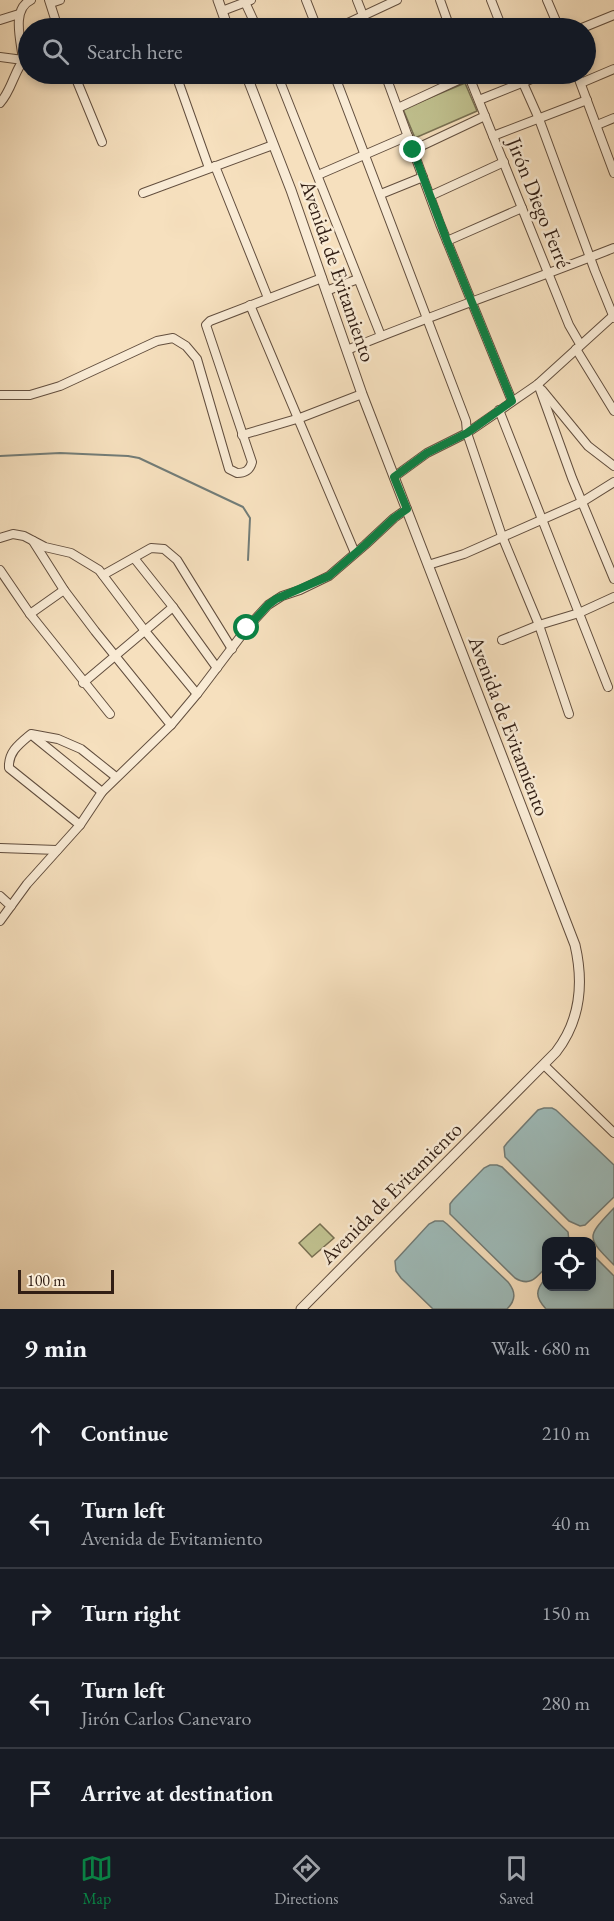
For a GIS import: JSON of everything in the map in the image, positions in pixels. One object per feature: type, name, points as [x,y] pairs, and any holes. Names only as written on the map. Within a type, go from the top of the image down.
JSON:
[{"type":"street","points":[[20,18],[25,3],[31,0]]},
{"type":"street","points":[[55,18],[50,2],[60,0]]},
{"type":"street","points":[[218,0],[224,18]]},
{"type":"street","points":[[306,0],[312,18]]},
{"type":"street","points":[[357,0],[363,16]]},
{"type":"street","points":[[359,18],[397,0]]},
{"type":"street","points":[[440,0],[446,18]]},
{"type":"street","points":[[492,0],[498,18]]},
{"type":"street","points":[[547,0],[555,18]]},
{"type":"street","points":[[222,11],[247,1],[253,18]]},
{"type":"street","points":[[0,20],[19,15]]},
{"type":"street","points":[[596,22],[614,15]]},
{"type":"street","points":[[0,57],[18,57]]},
{"type":"street","points":[[596,76],[614,69]]},
{"type":"street","points":[[0,103],[18,74]]},
{"type":"street","points":[[78,84],[102,142]]},
{"type":"street","points":[[180,84],[212,167],[268,297]]},
{"type":"street","name":"Avenida de Evitamiento","points":[[250,84],[291,190],[362,394],[575,945],[580,965],[579,999],[574,1019],[563,1043],[544,1065],[301,1309]]},
{"type":"street","points":[[281,84],[381,336]]},
{"type":"street","points":[[338,84],[466,421],[467,433],[502,536],[539,625],[569,714]]},
{"type":"street","points":[[389,84],[447,241],[512,401]]},
{"type":"street","points":[[398,108],[448,84]]},
{"type":"street","name":"Jirón Diego Ferré","points":[[473,84],[578,346],[614,411]]},
{"type":"street","points":[[479,100],[510,84]]},
{"type":"street","points":[[394,477],[427,453],[467,433],[537,384],[614,316],[524,84]]},
{"type":"street","points":[[580,84],[614,173]]},
{"type":"street","points":[[493,136],[587,100]]},
{"type":"street","points":[[413,150],[485,116]]},
{"type":"street","points":[[597,125],[614,118]]},
{"type":"street","points":[[318,175],[408,136]]},
{"type":"street","points":[[143,193],[273,145]]},
{"type":"street","points":[[430,196],[504,162]]},
{"type":"street","points":[[381,194],[423,177]]},
{"type":"street","points":[[447,241],[522,208]]},
{"type":"street","points":[[346,350],[427,317],[614,248]]},
{"type":"street","points":[[0,395],[30,396],[60,387],[157,341],[173,338],[186,346],[197,359],[229,469],[237,473],[247,471],[252,462],[206,325],[210,321],[268,297],[321,278]]},
{"type":"street","points":[[326,291],[358,279]]},
{"type":"street","points":[[250,305],[300,418],[355,553]]},
{"type":"street","points":[[537,384],[588,446],[614,466]]},
{"type":"street","points":[[537,384],[614,579]]},
{"type":"street","points":[[242,435],[300,418],[362,394]]},
{"type":"street","points":[[499,411],[608,687]]},
{"type":"street","points":[[428,565],[464,554],[582,502],[614,482]]},
{"type":"street","points":[[0,921],[27,884],[80,825],[102,792],[171,724],[247,628],[273,601],[324,579],[407,509]]},
{"type":"street","points":[[0,538],[13,534],[24,536],[45,547],[71,553],[86,560],[103,575],[197,694]]},
{"type":"street","points":[[33,540],[64,590],[114,656],[171,724]]},
{"type":"street","points":[[103,575],[151,548],[164,549],[177,560],[232,649]]},
{"type":"street","points":[[134,558],[217,668]]},
{"type":"street","points":[[0,570],[30,614],[110,714]]},
{"type":"street","points":[[30,614],[64,590]]},
{"type":"street","points":[[502,640],[539,625],[579,613],[614,597]]},
{"type":"street","points":[[83,682],[173,607]]},
{"type":"street","points":[[31,734],[58,739],[81,748],[117,777]]},
{"type":"street","points":[[31,734],[102,792]]},
{"type":"street","points":[[31,734],[15,748],[9,760],[9,768],[80,825]]},
{"type":"street","points":[[0,848],[57,850]]},
{"type":"street","points":[[0,896],[11,906]]},
{"type":"street","points":[[544,1065],[614,1133]]},
{"type":"green space","points":[[465,84],[477,111],[415,138],[403,109]]},
{"type":"green space","points":[[320,1224],[334,1238],[312,1257],[299,1243]]},
{"type":"water","points":[[544,1108],[556,1110],[614,1165],[614,1197],[585,1225],[580,1226],[569,1221],[505,1157],[504,1147],[507,1143],[538,1110]]},
{"type":"water","points":[[490,1165],[502,1167],[568,1232],[569,1237],[542,1237],[542,1271],[532,1280],[525,1282],[515,1278],[450,1214],[450,1204],[484,1168]]},
{"type":"water","points":[[614,1208],[614,1265],[596,1245],[596,1237],[593,1236],[599,1225]]},
{"type":"water","points":[[443,1221],[447,1224],[508,1282],[514,1296],[507,1309],[433,1309],[401,1278],[396,1271],[395,1261],[429,1224]]},
{"type":"water","points":[[596,1258],[614,1276],[614,1309],[546,1309],[538,1297],[542,1283],[542,1291],[596,1291]]},
{"type":"waterway","points":[[0,456],[60,453],[139,458],[243,507],[250,518],[248,560]]},
{"type":"route","points":[[247,628],[276,599],[329,576],[382,528],[407,509],[394,477],[427,453],[467,433],[512,401],[413,150]]}]
